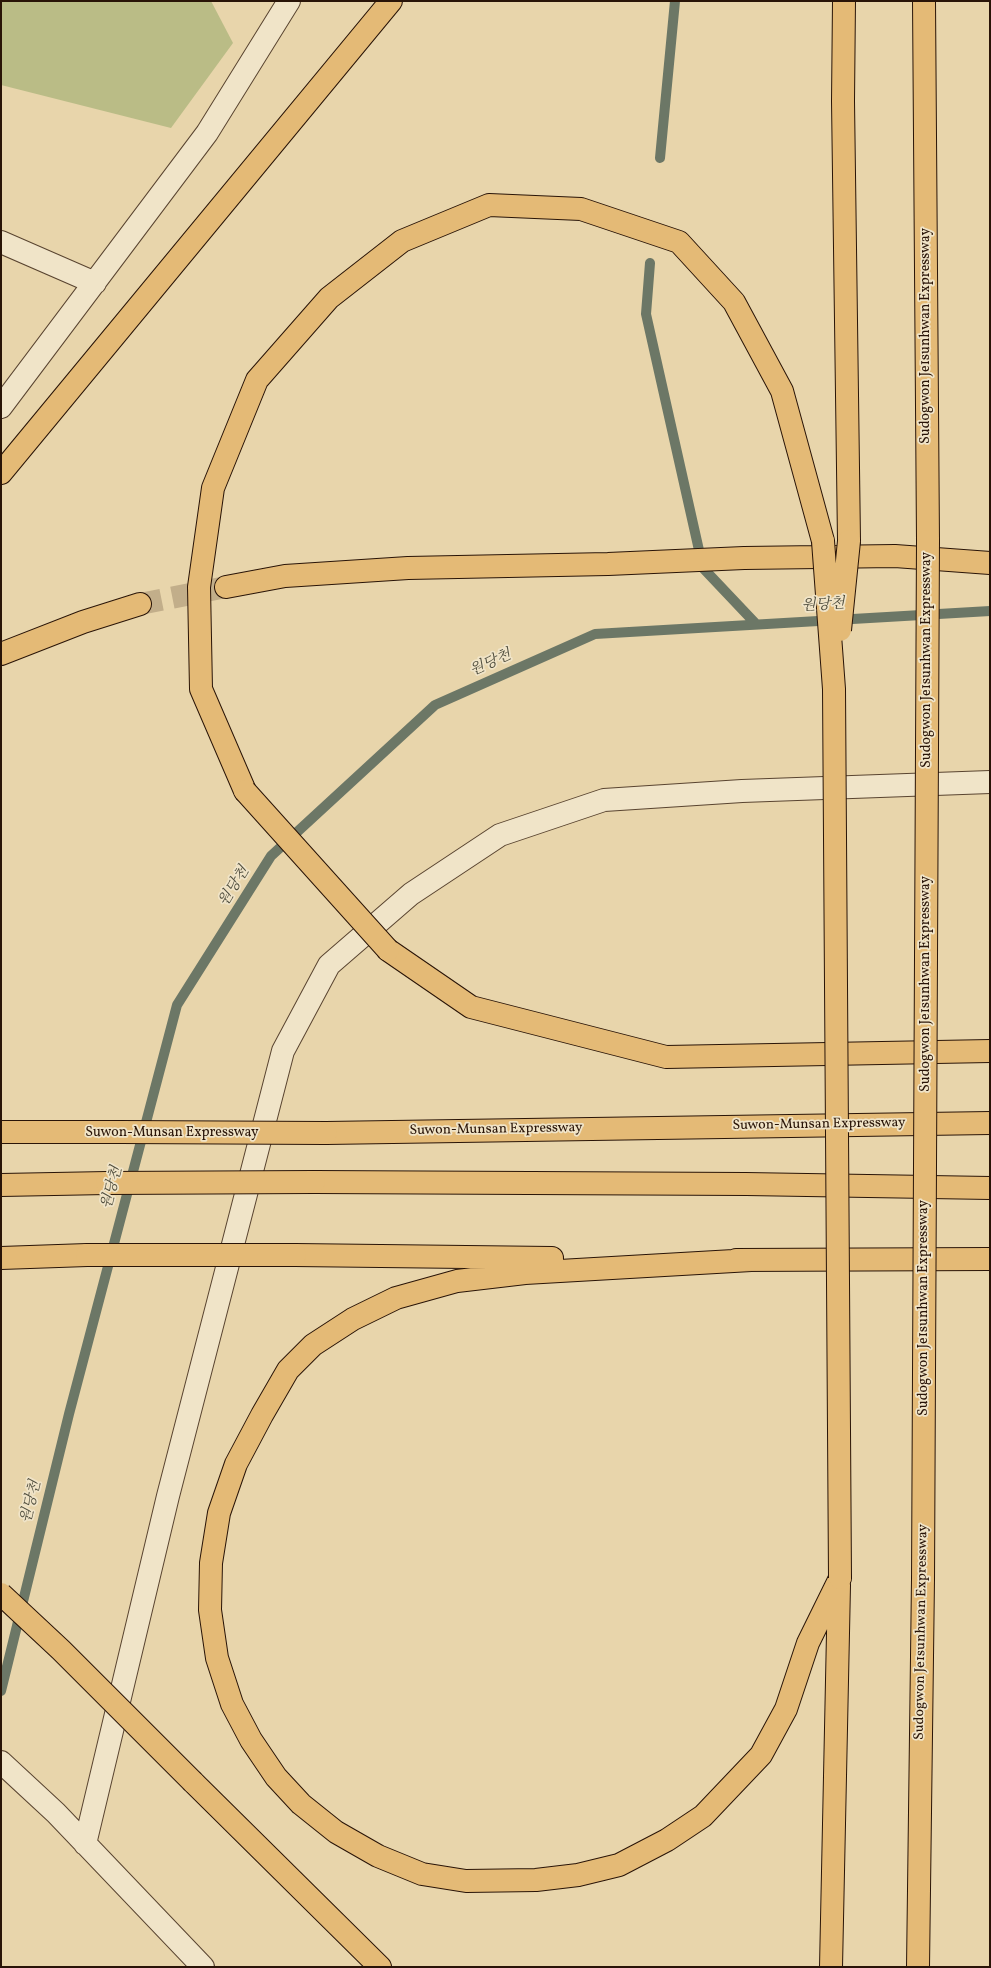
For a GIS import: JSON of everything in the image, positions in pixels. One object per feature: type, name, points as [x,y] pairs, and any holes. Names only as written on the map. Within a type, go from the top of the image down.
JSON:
[{"type":"highway","points":[[1,473],[391,1]]},
{"type":"highway","points":[[834,689],[849,541],[843,102],[844,1]]},
{"type":"highway","name":"Sudogwon Je1sunhwan Expressway","points":[[918,1967],[923,1579],[928,541],[924,1]]},
{"type":"highway","points":[[831,1967],[840,1578],[834,689],[823,541],[782,391],[734,302],[679,242],[581,209],[489,206],[402,241],[329,298],[257,380],[212,488],[199,587],[201,689],[246,791],[388,950],[471,1007],[666,1057],[990,1051]]},
{"type":"highway","points":[[226,587],[285,576],[354,570],[608,564],[744,558],[895,556],[990,563]]},
{"type":"highway","points":[[1,654],[83,622],[140,604]]},
{"type":"highway","name":"Suwon-Munsan Expressway","points":[[1,1132],[326,1133],[990,1123]]},
{"type":"highway","points":[[1,1185],[314,1182],[746,1184],[990,1188]]},
{"type":"highway","points":[[1,1258],[87,1255],[295,1255],[752,1260],[990,1259]]},
{"type":"highway","points":[[752,1260],[525,1273],[457,1281],[396,1298],[353,1318],[313,1345],[288,1370],[262,1415],[236,1464],[219,1513],[211,1563],[210,1610],[217,1658],[232,1704],[251,1740],[276,1777],[301,1804],[336,1832],[378,1856],[422,1874],[466,1881],[536,1880],[578,1875],[619,1864],[668,1840],[702,1816],[761,1755],[786,1709],[808,1643],[840,1578]]},
{"type":"highway","points":[[1,1594],[61,1650],[380,1967]]},
{"type":"street","points":[[1,407],[207,133],[289,1]]},
{"type":"street","points":[[1,242],[95,283]]},
{"type":"street","points":[[86,1844],[168,1496],[283,1051],[329,965],[411,894],[500,835],[604,800],[742,791],[990,782]]},
{"type":"street","points":[[1,1762],[56,1813],[203,1967]]},
{"type":"green space","points":[[1,1],[211,1],[233,43],[171,128],[1,85]]},
{"type":"waterway","points":[[660,158],[675,1]]},
{"type":"waterway","points":[[650,263],[646,314],[703,568],[756,624]]},
{"type":"waterway","name":"원당천","points":[[1,1691],[69,1414],[177,1005],[271,856],[435,705],[595,634],[990,611]]},
{"type":"tunnel","points":[[140,604],[226,587]]}]
